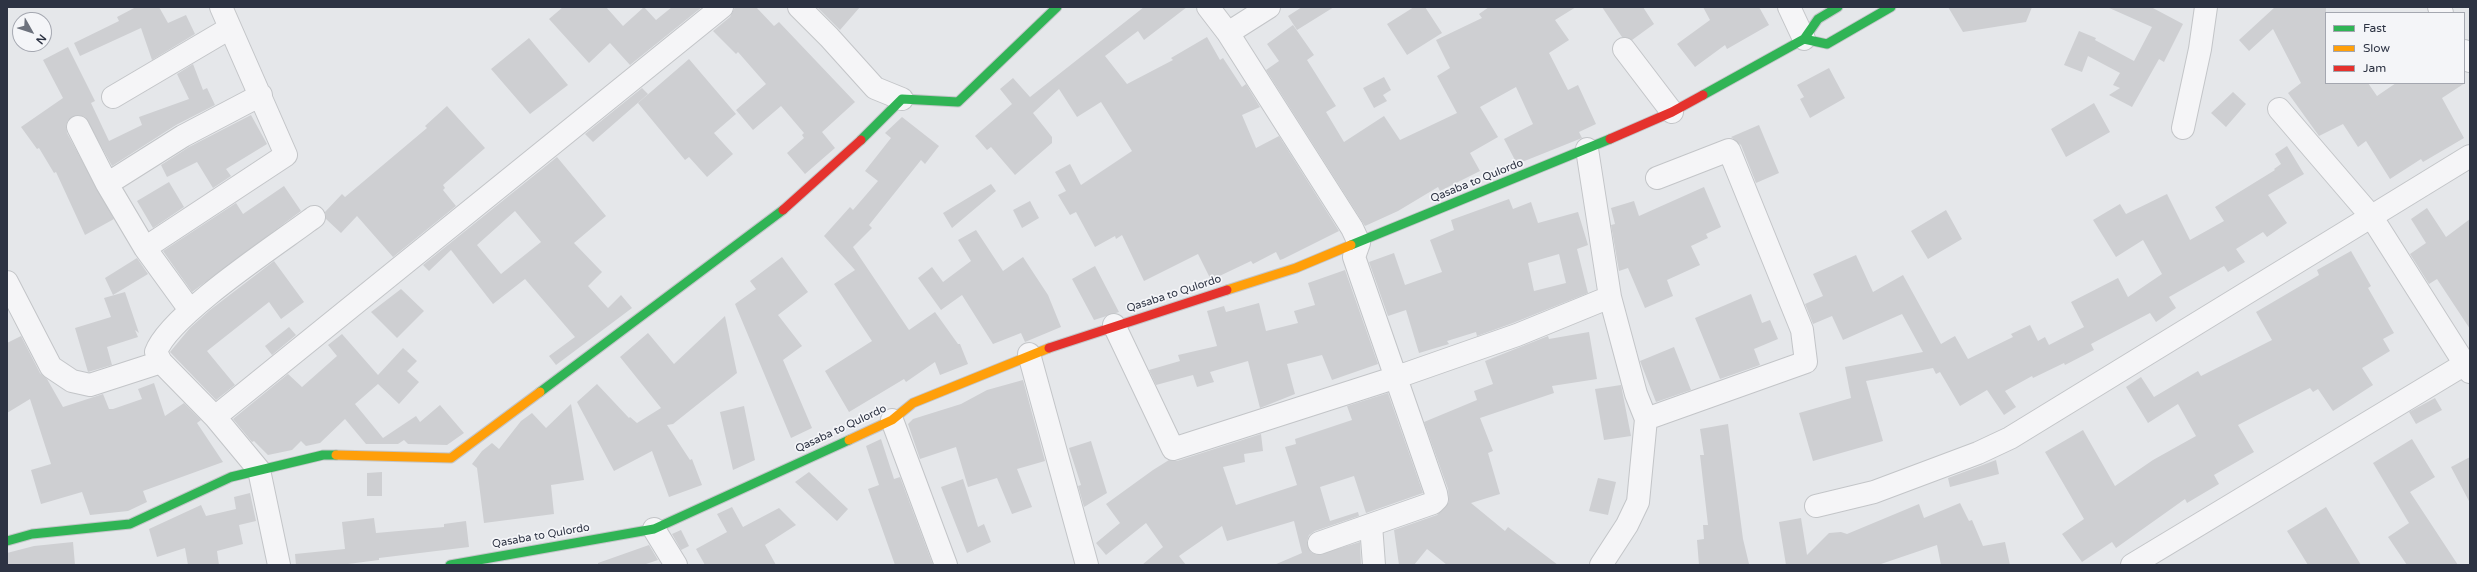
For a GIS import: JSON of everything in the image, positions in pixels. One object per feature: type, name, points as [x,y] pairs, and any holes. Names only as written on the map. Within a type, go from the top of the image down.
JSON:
[{"type":"street","points":[[145,248],[286,156],[261,95],[221,7]]},
{"type":"street","points":[[216,417],[722,7]]},
{"type":"street","points":[[798,7],[829,36],[874,88],[902,99],[958,102],[1057,7]]},
{"type":"street","points":[[1208,7],[1228,33],[1352,228],[1359,243],[1354,257],[1397,377],[1436,499],[1433,503],[1319,543]]},
{"type":"street","points":[[1228,33],[1269,7]]},
{"type":"street","points":[[1789,7],[1804,39]]},
{"type":"street","points":[[1804,39],[1818,19],[1838,7]]},
{"type":"street","points":[[1804,39],[1827,44],[1891,7]]},
{"type":"street","points":[[2183,128],[2200,49],[2206,7]]},
{"type":"street","points":[[113,97],[230,28]]},
{"type":"street","name":"Qasaba to Qulordo","points":[[450,565],[654,529],[892,420],[913,402],[1029,354],[1296,268],[1587,149],[1672,112],[1804,39]]},
{"type":"street","points":[[1624,48],[1672,112]]},
{"type":"street","points":[[107,184],[183,136],[261,95]]},
{"type":"street","points":[[7,541],[32,534],[130,524],[231,477],[323,455],[451,458],[769,222],[848,153],[902,99]]},
{"type":"street","points":[[2132,565],[2468,366],[2371,216],[2279,109]]},
{"type":"street","points":[[78,127],[107,184],[145,248],[190,310]]},
{"type":"street","points":[[1587,149],[1610,296],[1636,394],[1646,419],[1638,502],[1627,525],[1601,565]]},
{"type":"street","points":[[1646,419],[1806,362],[1802,330],[1729,150],[1657,178]]},
{"type":"street","points":[[1816,506],[1874,492],[1978,453],[2010,438],[2470,156]]},
{"type":"street","points":[[278,565],[259,470],[216,417],[161,362],[156,352],[159,342],[190,310],[314,217]]},
{"type":"street","points":[[7,282],[51,367],[72,381],[90,385],[161,362]]},
{"type":"street","points":[[1114,326],[1173,449],[1397,377],[1517,335],[1610,296]]},
{"type":"street","points":[[1029,354],[1087,565]]},
{"type":"street","points":[[892,420],[946,565]]},
{"type":"street","points":[[1371,525],[1374,565]]},
{"type":"street","points":[[654,529],[676,565]]},
{"type":"building","points":[[136,7],[159,7],[168,23],[186,15],[195,34],[152,60],[141,28],[80,56],[74,43],[119,21],[117,17]]},
{"type":"building","points":[[563,7],[606,7],[623,26],[644,7],[656,20],[672,7],[702,7],[630,65],[610,43],[589,63],[549,19]]},
{"type":"building","points":[[735,7],[756,7],[774,26],[779,22],[855,102],[822,132],[835,148],[805,174],[787,153],[804,138],[802,135],[804,133],[781,106],[753,130],[736,110],[766,84],[738,52],[736,54],[713,31],[730,17]]},
{"type":"building","points":[[817,7],[860,7],[840,30]]},
{"type":"building","points":[[1144,7],[1187,7],[1144,40],[1138,31],[1105,56],[1127,84],[1173,60],[1171,58],[1207,37],[1220,60],[1223,58],[1242,87],[1246,84],[1260,107],[1242,115],[1256,148],[1279,136],[1339,231],[1283,259],[1280,260],[1276,252],[1253,264],[1251,261],[1211,280],[1198,254],[1144,281],[1122,235],[1116,239],[1115,236],[1095,247],[1076,212],[1070,215],[1058,195],[1066,191],[1055,172],[1070,164],[1081,185],[1132,151],[1101,102],[1077,117],[1059,89],[1033,113],[1052,137],[1052,143],[1015,175],[991,147],[987,150],[975,136],[1012,104],[1000,89],[1013,78],[1030,97]]},
{"type":"building","points":[[1302,7],[1334,7],[1297,30],[1288,16]]},
{"type":"building","points":[[1414,7],[1425,7],[1442,33],[1407,55],[1387,24]]},
{"type":"building","points":[[1489,7],[1576,7],[1555,20],[1569,40],[1549,53],[1568,90],[1578,85],[1596,124],[1579,132],[1582,138],[1517,164],[1504,139],[1533,124],[1516,87],[1480,107],[1498,137],[1470,153],[1480,171],[1440,191],[1438,187],[1398,211],[1365,226],[1266,70],[1279,61],[1267,44],[1293,25],[1314,55],[1307,60],[1336,106],[1326,112],[1344,142],[1384,116],[1400,140],[1457,113],[1437,76],[1450,68],[1436,40],[1482,18],[1479,14]]},
{"type":"building","points":[[1602,7],[1643,7],[1654,24],[1632,40],[1622,37]]},
{"type":"building","points":[[1703,7],[1759,7],[1769,25],[1727,49],[1725,45],[1695,67],[1677,44],[1710,20]]},
{"type":"building","points":[[1948,7],[2032,7],[2026,22],[1963,32]]},
{"type":"building","points":[[2107,7],[2151,7],[2183,24],[2164,62],[2159,59],[2132,107],[2109,95],[2120,88],[2113,85],[2120,73],[2088,56],[2082,72],[2064,65],[2079,31],[2096,38],[2095,40],[2134,61],[2152,27]]},
{"type":"building","points":[[2275,7],[2326,7],[2325,84],[2369,84],[2377,96],[2395,84],[2463,84],[2442,98],[2464,138],[2423,162],[2421,159],[2390,179],[2366,141],[2358,147],[2343,124],[2319,136],[2288,93],[2301,83],[2273,29],[2249,51],[2239,40]]},
{"type":"building","points":[[529,38],[568,85],[530,114],[491,69]]},
{"type":"building","points":[[68,47],[95,101],[91,103],[109,141],[142,125],[139,117],[189,99],[177,74],[193,64],[203,90],[207,88],[215,105],[176,125],[112,166],[85,117],[78,115],[68,120],[66,126],[67,133],[114,219],[85,235],[56,172],[54,173],[39,148],[37,149],[21,127],[63,98],[43,60]]},
{"type":"building","points":[[689,59],[736,114],[714,133],[733,154],[707,177],[689,157],[685,160],[638,103]]},
{"type":"building","points":[[1829,68],[1845,98],[1810,118],[1800,99],[1804,97],[1797,85]]},
{"type":"building","points":[[1384,77],[1391,90],[1383,95],[1387,101],[1374,108],[1363,88]]},
{"type":"building","points":[[642,88],[648,94],[593,142],[585,134]]},
{"type":"building","points":[[2233,92],[2246,104],[2226,127],[2211,113]]},
{"type":"building","points":[[2094,103],[2110,132],[2066,157],[2051,129]]},
{"type":"building","points":[[447,106],[485,148],[443,185],[445,188],[443,190],[456,206],[393,257],[357,216],[341,233],[326,219],[325,212],[342,194],[345,197],[427,128],[425,126]]},
{"type":"building","points":[[251,115],[267,144],[226,169],[231,176],[213,188],[197,162],[167,177],[161,165],[189,147]]},
{"type":"building","points":[[902,117],[939,146],[925,164],[921,160],[869,225],[872,228],[853,247],[909,330],[935,312],[958,344],[960,344],[968,364],[940,375],[935,362],[906,382],[904,379],[849,412],[825,371],[872,341],[834,284],[855,270],[824,236],[850,207],[853,210],[878,181],[865,171],[891,138],[885,133]]},
{"type":"building","points":[[1759,125],[1779,173],[1756,183],[1741,145],[1731,137]]},
{"type":"building","points":[[2287,146],[2304,174],[2268,195],[2287,223],[2267,237],[2263,232],[2236,249],[2245,262],[2228,272],[2224,266],[2169,297],[2176,308],[2156,322],[2150,313],[2091,344],[2094,350],[2065,365],[2064,363],[2033,378],[2032,376],[2005,391],[2016,407],[2004,415],[1987,390],[1960,406],[1940,372],[1936,374],[1933,368],[1866,381],[1883,441],[1813,461],[1799,413],[1851,398],[1845,367],[1923,352],[1902,314],[1843,340],[1832,316],[1813,324],[1805,304],[1823,296],[1813,274],[1856,255],[1873,292],[1903,275],[1941,344],[1955,336],[1968,359],[2013,337],[2011,334],[2030,325],[2038,341],[2045,337],[2049,345],[2084,327],[2071,302],[2118,278],[2128,297],[2162,274],[2143,240],[2116,257],[2093,220],[2120,204],[2126,214],[2167,194],[2190,240],[2224,221],[2215,207],[2275,170],[2274,169],[2281,164],[2275,154]]},
{"type":"building","points":[[557,157],[606,216],[574,243],[602,272],[588,286],[608,308],[621,295],[632,308],[556,365],[549,356],[575,337],[525,279],[493,304],[451,250],[429,271],[423,265]],"holes":[[[515,211],[541,242],[501,274],[477,245]]]},
{"type":"building","points":[[169,182],[184,207],[153,228],[137,201]]},
{"type":"building","points":[[991,184],[996,191],[952,228],[943,213]]},
{"type":"building","points":[[284,186],[301,211],[192,292],[163,251],[236,203],[243,214]]},
{"type":"building","points":[[1704,187],[1721,227],[1706,234],[1708,238],[1691,246],[1700,265],[1667,280],[1673,296],[1645,308],[1628,268],[1619,271],[1611,225],[1615,224],[1611,208],[1634,201],[1639,216]]},
{"type":"building","points":[[1509,199],[1513,209],[1531,202],[1538,223],[1578,212],[1588,245],[1577,249],[1588,293],[1477,336],[1476,332],[1447,341],[1449,344],[1419,353],[1406,310],[1388,316],[1369,262],[1394,253],[1405,285],[1442,272],[1430,240],[1454,230],[1451,220]],"holes":[[[1559,254],[1566,283],[1534,291],[1528,263]]]},
{"type":"building","points":[[1030,201],[1039,218],[1022,228],[1013,210]]},
{"type":"building","points":[[2427,208],[2446,237],[2470,219],[2470,329],[2437,279],[2429,284],[2410,254],[2426,243],[2411,219]]},
{"type":"building","points":[[1946,210],[1962,239],[1928,259],[1911,231]]},
{"type":"building","points":[[976,230],[1003,271],[1023,257],[1048,295],[1061,327],[1025,342],[1021,333],[993,344],[962,295],[941,310],[918,278],[932,267],[943,282],[971,261],[958,240]]},
{"type":"building","points":[[2351,251],[2371,286],[2368,288],[2394,333],[2383,339],[2390,351],[2362,368],[2373,385],[2333,411],[2318,389],[2313,392],[2310,388],[2238,425],[2254,452],[2214,475],[2219,484],[2187,503],[2185,499],[2116,548],[2112,542],[2082,562],[2062,534],[2084,519],[2045,452],[2083,430],[2115,486],[2153,460],[2196,436],[2178,404],[2148,423],[2126,387],[2141,377],[2154,397],[2198,371],[2201,376],[2272,340],[2256,312],[2319,275],[2317,270]]},
{"type":"building","points":[[782,257],[808,292],[778,315],[802,346],[783,360],[812,428],[791,438],[735,304],[756,289],[750,281]]},
{"type":"building","points":[[137,258],[148,274],[113,295],[105,278]]},
{"type":"building","points":[[274,261],[304,302],[281,319],[269,302],[207,351],[235,385],[216,400],[170,352],[190,328],[210,310]]},
{"type":"building","points":[[1095,266],[1119,312],[1094,320],[1072,279]]},
{"type":"building","points":[[1345,270],[1378,364],[1332,380],[1322,355],[1287,364],[1295,394],[1260,408],[1248,361],[1210,372],[1214,382],[1197,387],[1193,375],[1156,385],[1149,370],[1180,361],[1178,355],[1217,346],[1207,311],[1224,306],[1226,312],[1259,303],[1266,331],[1298,323],[1294,311],[1315,305],[1308,283]]},
{"type":"building","points":[[401,289],[424,311],[397,338],[371,312]]},
{"type":"building","points":[[125,292],[139,333],[135,330],[138,337],[107,347],[112,365],[88,372],[75,328],[111,317],[104,298]]},
{"type":"building","points":[[1751,294],[1762,323],[1770,320],[1778,339],[1754,349],[1760,365],[1720,379],[1695,318]]},
{"type":"building","points":[[725,316],[737,373],[673,424],[667,425],[690,460],[692,459],[702,485],[669,497],[652,451],[614,471],[577,402],[597,384],[629,418],[630,417],[637,423],[661,408],[620,357],[648,333],[674,364]]},
{"type":"building","points":[[289,327],[296,335],[272,355],[265,346]]},
{"type":"building","points":[[1589,332],[1597,379],[1552,386],[1554,393],[1480,418],[1493,451],[1488,453],[1500,494],[1471,503],[1505,531],[1508,527],[1558,565],[1447,565],[1427,549],[1414,565],[1399,565],[1394,530],[1437,515],[1449,502],[1448,489],[1424,422],[1477,400],[1474,391],[1493,384],[1485,361],[1548,336],[1549,339]]},
{"type":"building","points":[[342,334],[378,375],[403,348],[417,361],[407,371],[419,382],[399,404],[378,384],[355,404],[383,438],[416,416],[420,422],[440,405],[464,433],[447,445],[408,444],[404,440],[398,444],[366,444],[345,419],[320,443],[306,446],[301,441],[292,450],[268,455],[254,441],[252,442],[233,419],[288,374],[302,387],[337,356],[328,345]]},
{"type":"building","points":[[21,336],[40,373],[47,379],[63,407],[103,394],[109,409],[113,409],[142,399],[138,389],[154,383],[165,416],[184,403],[201,420],[197,423],[223,462],[143,491],[147,502],[128,511],[90,515],[82,492],[41,504],[31,470],[51,464],[30,399],[7,413],[7,343]]},
{"type":"building","points":[[1674,347],[1691,390],[1656,402],[1640,361]]},
{"type":"building","points":[[1023,380],[1045,461],[1017,469],[1032,507],[1012,514],[997,478],[968,487],[956,447],[920,459],[908,424],[913,419],[961,404],[987,390]]},
{"type":"building","points":[[1621,385],[1631,436],[1604,440],[1595,389]]},
{"type":"building","points":[[1388,393],[1423,493],[1366,513],[1354,476],[1320,487],[1330,521],[1358,512],[1359,516],[1315,531],[1309,535],[1307,541],[1311,552],[1317,555],[1360,542],[1361,565],[1274,565],[1302,553],[1294,521],[1227,541],[1222,526],[1179,556],[1186,565],[1142,565],[1163,547],[1146,523],[1106,555],[1096,543],[1120,523],[1106,504],[1169,460],[1177,461],[1261,434],[1263,451],[1244,454],[1245,462],[1223,467],[1236,505],[1297,485],[1285,447],[1296,444],[1295,439],[1352,420],[1347,406]]},
{"type":"building","points":[[2435,398],[2442,410],[2416,424],[2409,412]]},
{"type":"building","points":[[571,404],[584,480],[551,485],[554,514],[484,523],[477,468],[472,464],[482,451],[492,443],[499,449],[521,421],[532,413],[546,428]]},
{"type":"building","points":[[744,406],[755,460],[733,470],[720,412]]},
{"type":"building","points":[[1728,424],[1743,539],[1749,564],[1699,565],[1697,540],[1704,539],[1703,525],[1708,525],[1700,455],[1704,455],[1700,429]]},
{"type":"building","points":[[881,439],[894,479],[900,477],[933,565],[895,565],[868,489],[879,485],[866,446]]},
{"type":"building","points":[[2412,439],[2435,477],[2410,492],[2458,565],[2407,565],[2388,537],[2409,523],[2373,463]]},
{"type":"building","points":[[1091,441],[1107,493],[1084,507],[1078,486],[1081,485],[1069,448]]},
{"type":"building","points":[[2470,457],[2470,503],[2451,467]]},
{"type":"building","points":[[1996,460],[1999,474],[1950,487],[1948,478]]},
{"type":"building","points":[[382,472],[382,496],[367,496],[367,473]]},
{"type":"building","points":[[809,472],[848,509],[837,521],[795,482]]},
{"type":"building","points":[[1598,478],[1616,482],[1608,515],[1589,511]]},
{"type":"building","points":[[963,479],[978,527],[984,524],[991,542],[967,553],[941,487]]},
{"type":"building","points":[[250,493],[256,521],[239,525],[243,544],[217,551],[219,565],[188,565],[185,548],[157,557],[149,529],[201,505],[206,516],[236,509],[234,497]]},
{"type":"building","points":[[1960,503],[1969,521],[1972,520],[1983,546],[2005,542],[2010,565],[1941,565],[1937,545],[1878,565],[1786,565],[1779,522],[1801,518],[1807,555],[1829,533],[1841,532],[1847,534],[1919,504],[1924,518]]},
{"type":"building","points":[[732,507],[743,527],[779,508],[796,525],[765,545],[776,565],[705,565],[696,549],[727,532],[717,514]]},
{"type":"building","points":[[2326,507],[2361,565],[2308,565],[2287,531]]},
{"type":"building","points":[[374,518],[376,533],[444,527],[444,524],[466,521],[469,547],[379,558],[379,560],[340,565],[296,565],[295,554],[345,549],[342,522]]},
{"type":"building","points":[[681,530],[689,546],[681,550],[672,534]]},
{"type":"building","points":[[73,542],[75,565],[7,565],[7,553],[34,546]]},
{"type":"building","points":[[649,545],[658,560],[643,565],[598,565],[598,563]]},
{"type":"traffic: fast","points":[[861,140],[902,99],[958,102],[1057,7]]},
{"type":"traffic: fast","points":[[1804,39],[1818,19],[1838,7]]},
{"type":"traffic: fast","points":[[1703,95],[1804,39],[1827,44],[1891,7]]},
{"type":"traffic: fast","points":[[1351,245],[1610,139]]},
{"type":"traffic: fast","points":[[540,392],[783,210]]},
{"type":"traffic: fast","points":[[450,565],[654,529],[849,440]]},
{"type":"traffic: fast","points":[[7,541],[32,534],[130,524],[231,477],[323,455],[336,455]]},
{"type":"traffic: slow","points":[[1227,290],[1296,268],[1351,245]]},
{"type":"traffic: slow","points":[[849,440],[892,420],[913,403],[1049,348]]},
{"type":"traffic: slow","points":[[336,455],[451,458],[540,392]]},
{"type":"traffic: jam","points":[[1610,139],[1672,112],[1703,95]]},
{"type":"traffic: jam","points":[[783,210],[861,140]]},
{"type":"traffic: jam","points":[[1049,348],[1227,290]]}]
